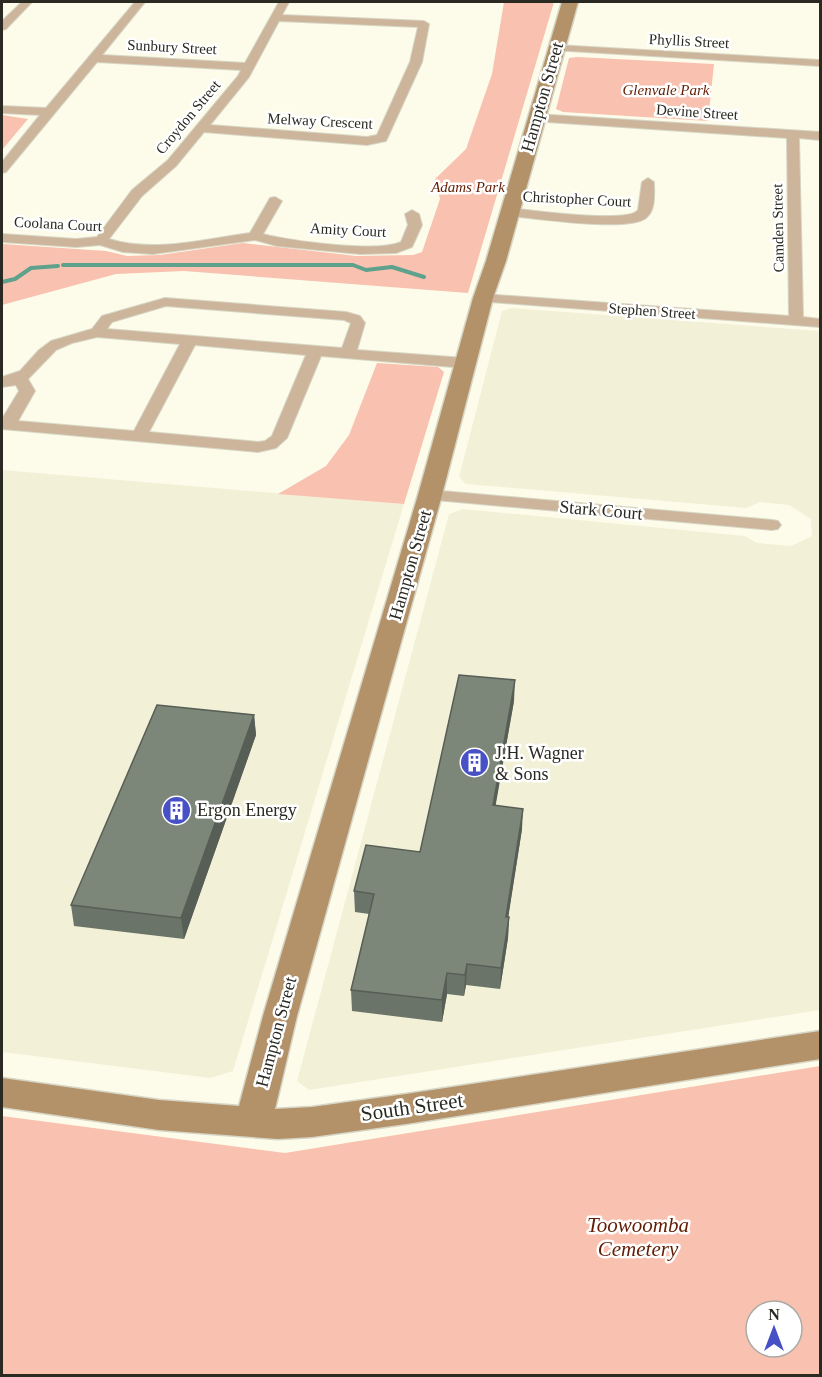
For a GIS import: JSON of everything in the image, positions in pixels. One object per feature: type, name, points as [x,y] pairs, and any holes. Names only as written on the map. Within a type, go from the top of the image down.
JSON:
[{"type":"street","points":[[2,27],[27,2]]},
{"type":"street","points":[[2,169],[46,112],[140,2]]},
{"type":"street","name":"Croydon Street","points":[[101,241],[137,193],[172,163],[249,67],[284,2]]},
{"type":"street","name":"Hampton Street","points":[[256,1124],[257,1102],[283,1005],[430,495],[483,298],[510,212],[568,3]]},
{"type":"street","name":"Melway Crescent","points":[[200,128],[368,141],[382,138],[416,62],[424,24],[274,18]]},
{"type":"street","name":"Phyllis Street","points":[[556,48],[820,63]]},
{"type":"street","name":"Sunbury Street","points":[[92,58],[249,67]]},
{"type":"street","points":[[2,109],[46,112]]},
{"type":"street","name":"Devine Street","points":[[536,118],[820,136]]},
{"type":"street","name":"Camden Street","points":[[793,135],[796,322]]},
{"type":"street","name":"Christopher Court","points":[[510,212],[618,220],[639,219],[645,212],[648,182]]},
{"type":"street","points":[[255,236],[275,201]]},
{"type":"street","name":"Amity Court","points":[[255,236],[277,242],[360,250],[396,249],[407,244],[415,225],[412,214]]},
{"type":"street","name":"Coolana Court","points":[[2,238],[76,243],[101,241],[123,248],[153,250],[255,236]]},
{"type":"street","name":"Stephen Street","points":[[483,298],[820,323]]},
{"type":"street","points":[[97,333],[107,319],[165,302],[312,313],[356,319],[358,323],[348,353]]},
{"type":"street","points":[[2,382],[20,378],[32,370],[52,346],[64,340],[97,333],[465,363]]},
{"type":"street","points":[[139,436],[190,340]]},
{"type":"street","points":[[20,378],[27,391],[4,424],[258,447],[270,445],[279,438],[315,351]]},
{"type":"street","name":"Stark Court","points":[[430,495],[772,525]]},
{"type":"street","name":"South Street","points":[[2,1094],[159,1115],[256,1124],[312,1122],[820,1045]]},
{"type":"shaded area","points":[[512,308],[820,331],[820,1010],[309,1090],[297,1081],[449,514],[463,509],[745,536],[757,543],[791,546],[812,536],[811,519],[789,505],[760,502],[746,508],[466,484],[459,477],[502,311]]},
{"type":"shaded area","points":[[2,470],[404,504],[233,1071],[210,1078],[2,1052]]},
{"type":"green space","name":"Adams Park","points":[[504,2],[554,2],[468,293],[184,271],[116,274],[2,305],[2,244],[106,251],[127,256],[160,255],[243,243],[356,256],[413,255],[422,252],[440,199],[435,179],[466,149],[492,74]]},
{"type":"green space","name":"Glenvale Park","points":[[569,58],[714,64],[708,121],[563,112],[556,109]]},
{"type":"green space","points":[[2,115],[28,119],[2,150]]},
{"type":"green space","points":[[377,363],[438,367],[444,372],[404,504],[278,494],[326,466],[349,435]]},
{"type":"green space","name":"Toowoomba Cemetery","points":[[820,1066],[820,1375],[2,1375],[2,1116],[285,1153]]},
{"type":"building","name":"J.H. Wagner & Sons","points":[[459,675],[515,680],[493,805],[523,809],[506,917],[509,917],[501,968],[467,964],[465,975],[447,973],[442,1000],[351,990],[374,894],[354,891],[366,845],[420,852]]},
{"type":"building","name":"Ergon Energy","points":[[157,705],[254,715],[181,918],[71,905]]},
{"type":"waterway","points":[[63,265],[353,265],[366,270],[392,267],[424,277]]},
{"type":"waterway","points":[[2,282],[15,279],[31,268],[58,266]]},
{"type":"place","name":"J.H. Wagner & Sons","points":[[474,763]]},
{"type":"place","name":"Ergon Energy","points":[[176,810]]}]
